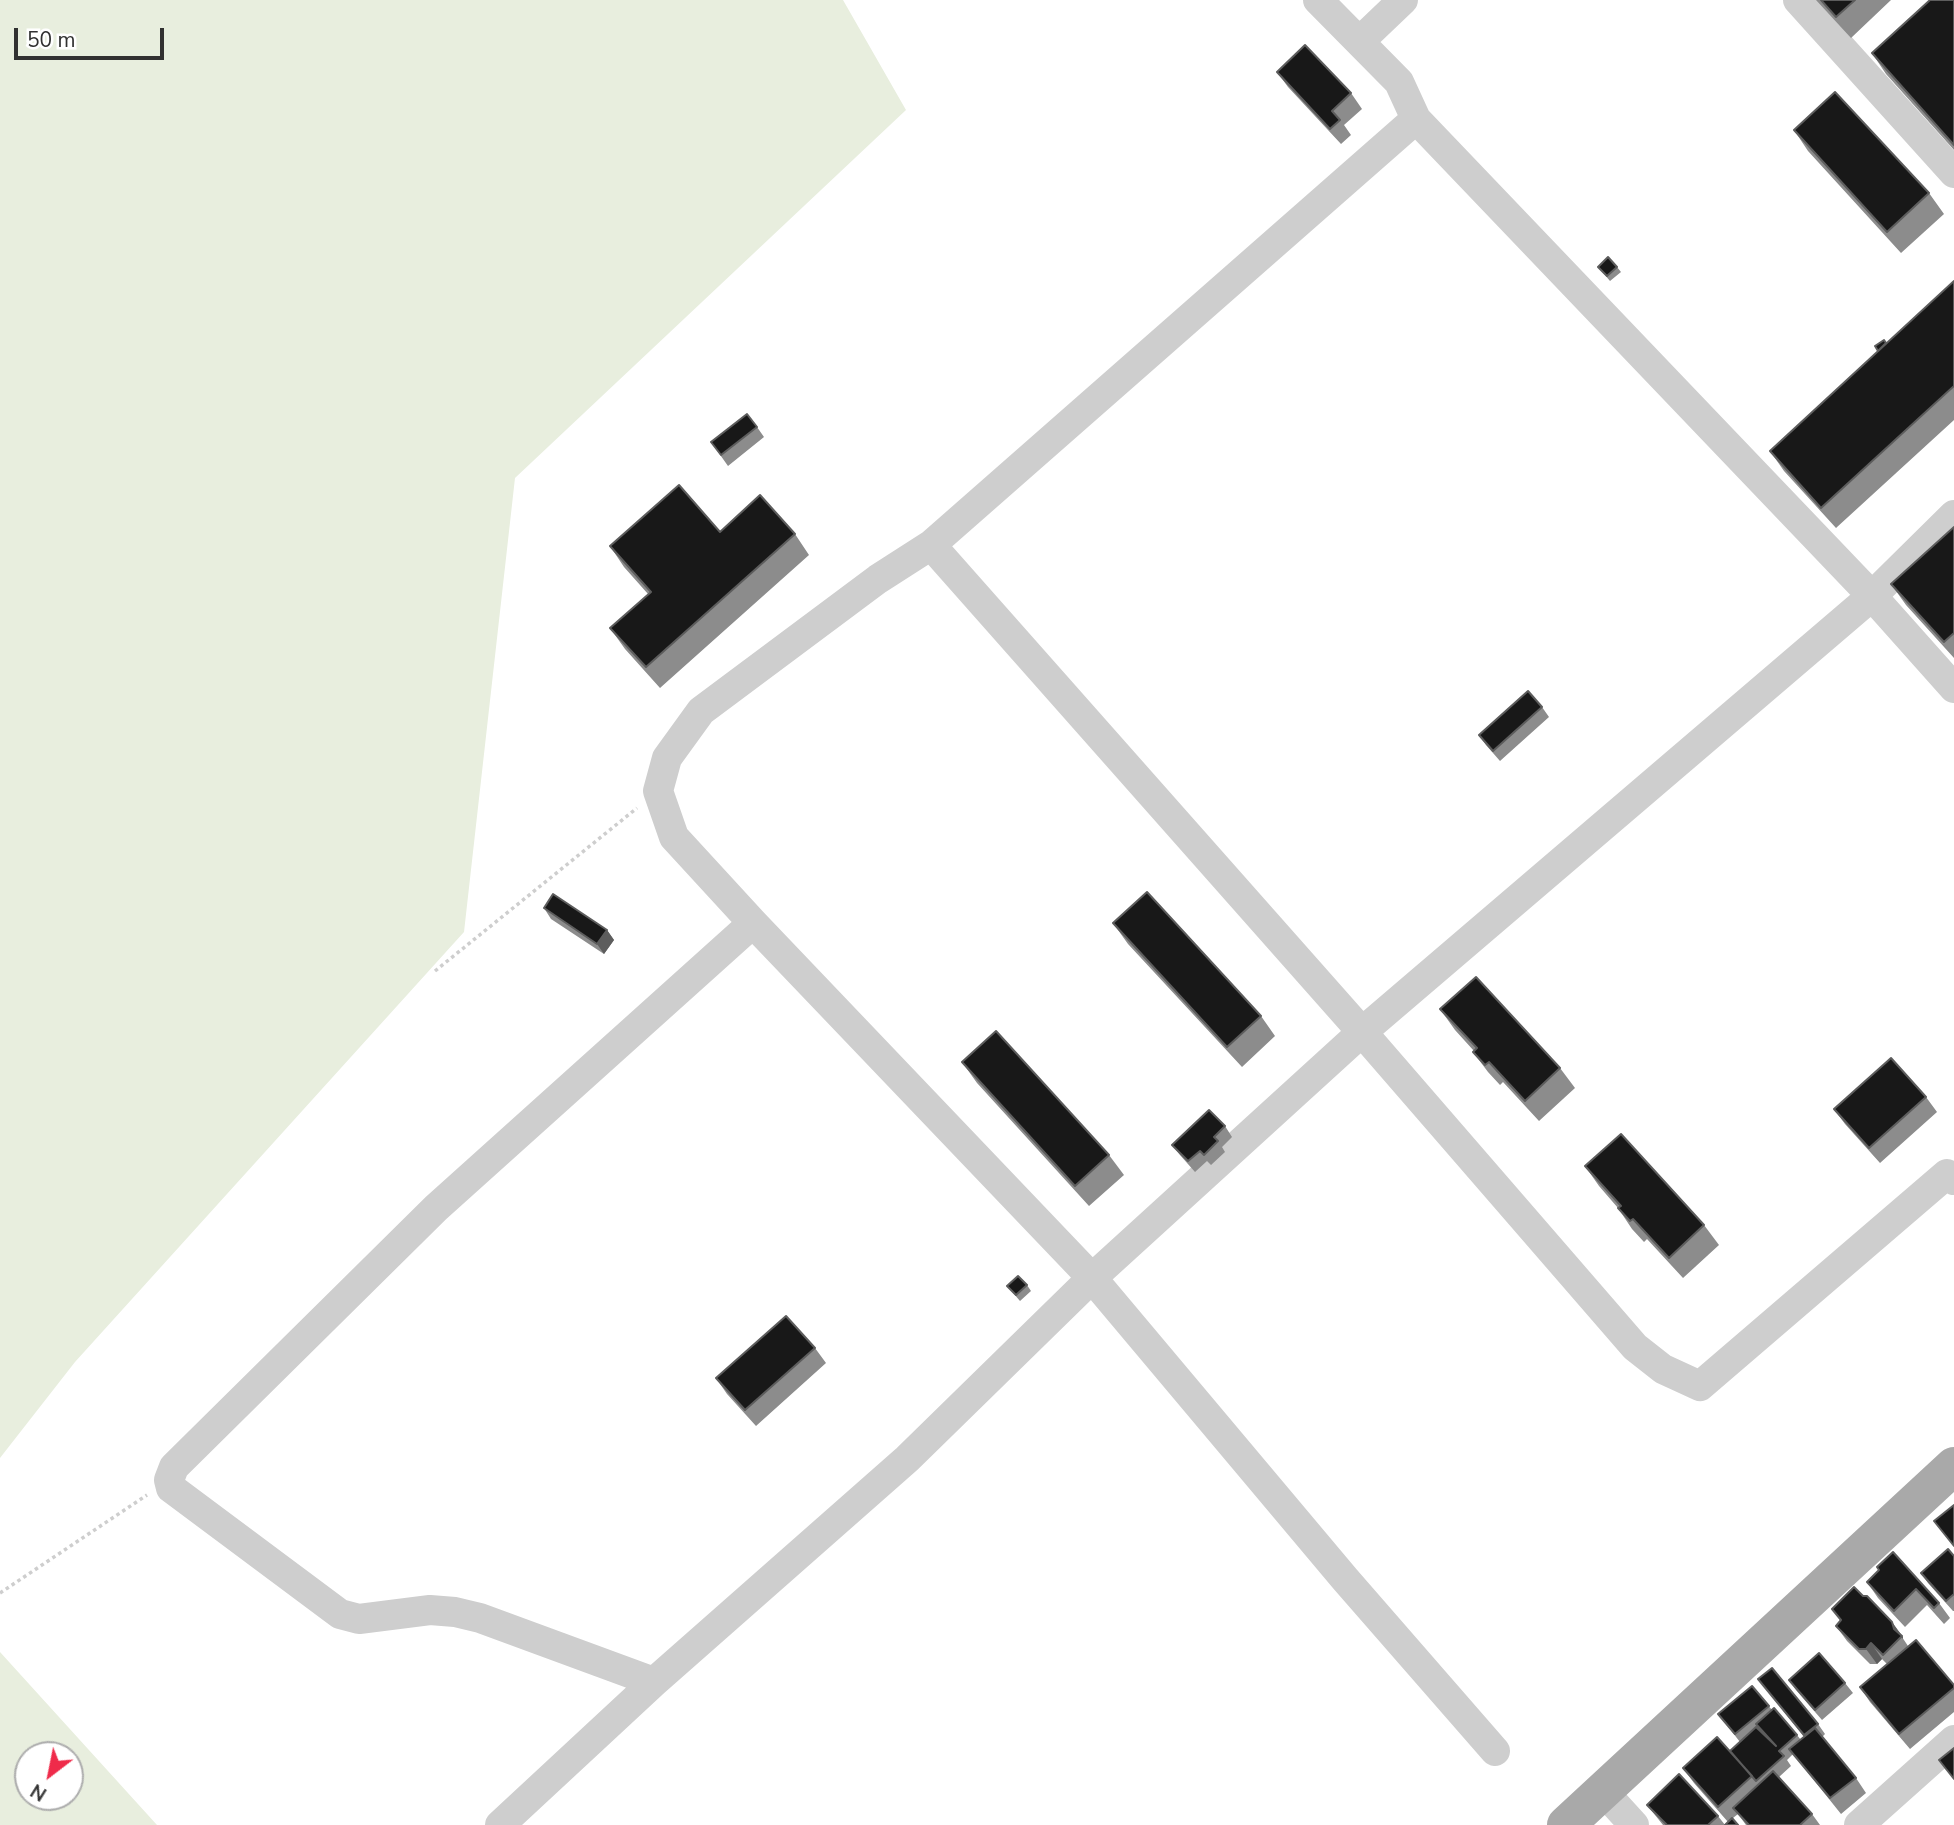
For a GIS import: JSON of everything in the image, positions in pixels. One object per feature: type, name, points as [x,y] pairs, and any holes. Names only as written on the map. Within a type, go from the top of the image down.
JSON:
[{"type":"main road","points":[[1566,1825],[1954,1466]]},
{"type":"street","points":[[1318,0],[1399,82],[1416,119],[1872,596],[1954,688]]},
{"type":"street","points":[[1360,41],[1403,0]]},
{"type":"street","points":[[1798,0],[1954,173]]},
{"type":"street","points":[[1416,119],[931,545],[878,579],[701,711],[667,758],[658,792],[674,837],[1092,1278],[1345,1579],[1495,1751]]},
{"type":"street","points":[[500,1825],[654,1682],[907,1459],[1092,1278],[1362,1032],[1872,596],[1954,515]]},
{"type":"street","points":[[931,545],[1362,1032],[1635,1347],[1663,1369],[1700,1386],[1952,1174]]},
{"type":"street","points":[[654,1682],[480,1618],[455,1612],[430,1610],[359,1619],[340,1614],[171,1488],[169,1480],[174,1467],[436,1208],[753,923]]},
{"type":"street","points":[[1859,1825],[1954,1740]]},
{"type":"street","points":[[1603,1791],[1634,1825]]},
{"type":"path","points":[[435,971],[658,792]]},
{"type":"path","points":[[0,1593],[169,1480]]},
{"type":"green space","points":[[0,0],[843,0],[906,110],[515,478],[464,932],[75,1362],[0,1458]]},
{"type":"green space","points":[[0,1652],[81,1741],[14,1741],[14,1811],[84,1811],[84,1745],[157,1825],[0,1825]]},
{"type":"building","points":[[1821,0],[1855,0],[1836,17]]},
{"type":"building","points":[[1930,0],[1954,0],[1954,145],[1872,53]]},
{"type":"building","points":[[1305,45],[1351,93],[1332,111],[1340,120],[1330,129],[1277,72]]},
{"type":"building","points":[[1835,92],[1929,193],[1887,232],[1794,130]]},
{"type":"building","points":[[1608,257],[1617,267],[1607,276],[1598,267]]},
{"type":"building","points":[[1954,281],[1954,386],[1821,508],[1770,451]]},
{"type":"building","points":[[1884,340],[1886,343],[1878,351],[1875,346]]},
{"type":"building","points":[[747,414],[757,427],[721,455],[711,442]]},
{"type":"building","points":[[679,485],[720,532],[760,495],[795,534],[646,667],[610,628],[651,592],[610,546]]},
{"type":"building","points":[[1954,527],[1954,633],[1944,642],[1891,584]]},
{"type":"building","points":[[1528,691],[1542,707],[1493,751],[1479,735]]},
{"type":"building","points":[[1147,892],[1261,1016],[1227,1047],[1113,923]]},
{"type":"building","points":[[553,894],[607,930],[597,944],[544,908]]},
{"type":"building","points":[[1476,977],[1560,1068],[1525,1101],[1489,1062],[1485,1065],[1473,1052],[1477,1048],[1440,1009]]},
{"type":"building","points":[[996,1031],[1109,1155],[1075,1186],[962,1062]]},
{"type":"building","points":[[1891,1058],[1926,1097],[1869,1148],[1834,1109]]},
{"type":"building","points":[[1209,1110],[1225,1126],[1214,1137],[1218,1141],[1204,1155],[1200,1151],[1188,1161],[1172,1145]]},
{"type":"building","points":[[1621,1134],[1704,1225],[1669,1258],[1633,1219],[1630,1221],[1618,1208],[1621,1206],[1585,1166]]},
{"type":"building","points":[[1018,1276],[1027,1285],[1016,1295],[1007,1286]]},
{"type":"building","points":[[786,1316],[815,1348],[745,1410],[716,1378]]},
{"type":"building","points":[[1954,1505],[1954,1546],[1934,1521]]},
{"type":"building","points":[[1948,1549],[1954,1556],[1954,1594],[1946,1601],[1921,1573]]},
{"type":"building","points":[[1893,1552],[1939,1603],[1934,1608],[1916,1589],[1894,1611],[1867,1582],[1879,1570],[1877,1567]]},
{"type":"building","points":[[1854,1587],[1863,1596],[1867,1596],[1902,1636],[1883,1655],[1871,1643],[1866,1649],[1859,1649],[1836,1626],[1841,1620],[1832,1609]]},
{"type":"building","points":[[1916,1640],[1954,1688],[1899,1734],[1860,1687]]},
{"type":"building","points":[[1819,1653],[1845,1683],[1815,1710],[1789,1680]]},
{"type":"building","points":[[1772,1668],[1818,1724],[1804,1735],[1758,1679]]},
{"type":"building","points":[[1752,1686],[1769,1706],[1735,1734],[1718,1714]]},
{"type":"building","points":[[1774,1708],[1797,1735],[1779,1751],[1784,1756],[1756,1781],[1730,1751],[1756,1727],[1776,1746],[1756,1724]]},
{"type":"building","points":[[1815,1728],[1856,1778],[1830,1798],[1789,1749]]},
{"type":"building","points":[[1717,1737],[1752,1776],[1718,1807],[1683,1768]]},
{"type":"building","points":[[1954,1748],[1954,1779],[1939,1760]]},
{"type":"building","points":[[1773,1771],[1812,1814],[1800,1825],[1749,1825],[1733,1808]]},
{"type":"building","points":[[1679,1774],[1718,1816],[1708,1825],[1667,1825],[1647,1805]]},
{"type":"building","points":[[1732,1818],[1738,1825],[1725,1825]]}]
